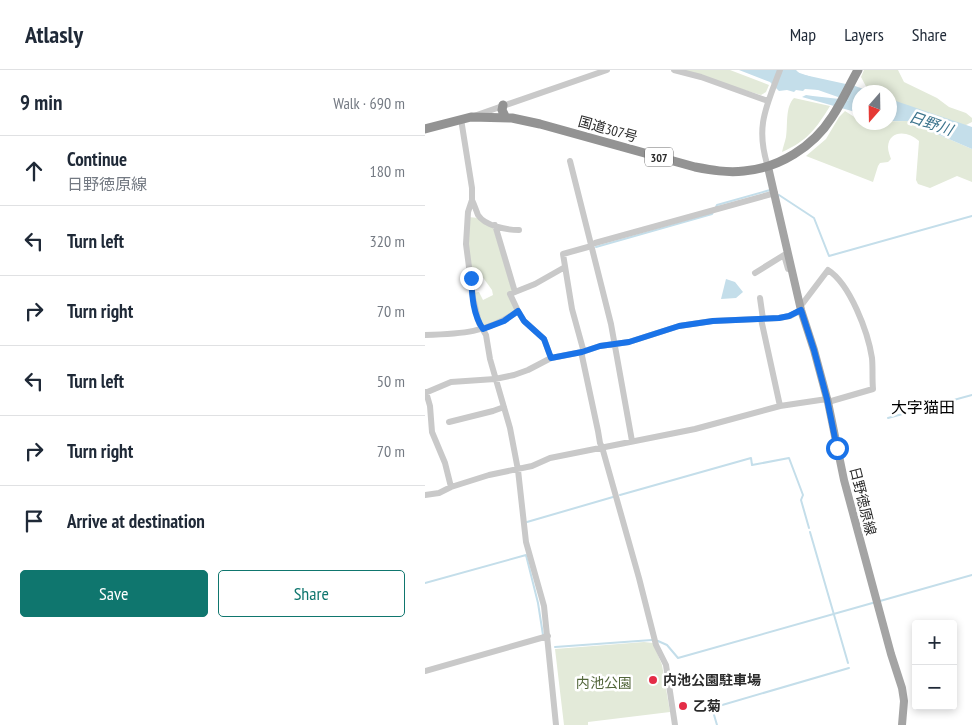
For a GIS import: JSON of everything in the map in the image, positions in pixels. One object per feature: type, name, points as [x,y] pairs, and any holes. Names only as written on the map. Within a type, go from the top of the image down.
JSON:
[{"type":"highway","name":"国道307号","points":[[425,129],[466,118],[506,118],[540,124],[695,167],[717,171],[744,171],[768,167],[792,156],[811,143],[832,117],[858,70]]},
{"type":"highway","points":[[503,105],[501,110],[506,118]]},
{"type":"main road","name":"日野徳原線","points":[[768,167],[800,307],[828,400],[844,480],[902,688],[904,709],[902,725]]},
{"type":"street","points":[[519,230],[495,225],[479,216],[472,200],[466,118],[607,70]]},
{"type":"street","points":[[674,70],[768,101]]},
{"type":"street","points":[[768,167],[762,149],[761,134],[768,101],[780,70]]},
{"type":"street","points":[[570,161],[599,271],[632,441]]},
{"type":"street","points":[[675,725],[665,665],[657,645],[602,447],[599,444],[583,349],[572,309],[563,254],[775,193]]},
{"type":"street","points":[[472,200],[468,212],[466,244],[473,298],[479,324],[486,335],[518,470],[526,542],[544,606],[556,725]]},
{"type":"street","points":[[495,225],[515,292]]},
{"type":"street","points":[[755,273],[784,256],[788,269],[791,269]]},
{"type":"street","points":[[551,358],[544,339],[524,321],[510,294],[535,284],[565,267]]},
{"type":"street","points":[[425,495],[439,493],[451,487],[489,475],[518,470],[550,458],[695,429],[781,406],[828,400],[873,389],[872,359],[859,313],[842,284],[828,270],[800,307],[789,316],[713,321],[679,326],[629,342],[551,358],[528,370],[495,379],[451,382],[426,392],[430,406],[432,432],[445,463],[451,487]]},
{"type":"street","points":[[760,298],[762,319],[781,406]]},
{"type":"street","points":[[425,335],[461,334],[483,329],[504,321],[518,311]]},
{"type":"street","points":[[449,422],[504,407]]},
{"type":"street","points":[[425,671],[548,636]]},
{"type":"green space","points":[[676,70],[730,70],[769,85],[766,92],[761,95]]},
{"type":"green space","points":[[864,70],[898,70],[904,82],[937,98],[949,107],[966,113],[972,118],[972,122],[962,127],[897,106],[897,85],[865,85],[861,77]]},
{"type":"green space","points":[[794,98],[830,106],[810,134],[791,148],[782,152],[786,137],[789,106]]},
{"type":"green space","points":[[845,111],[852,116],[852,130],[897,130],[897,121],[907,121],[972,149],[972,182],[957,176],[930,188],[918,184],[916,180],[919,141],[905,134],[896,135],[889,141],[888,147],[891,159],[888,162],[880,163],[873,182],[806,156],[826,139],[839,117]]},
{"type":"green space","points":[[468,217],[479,218],[493,227],[516,310],[483,328],[473,293],[479,292],[483,300],[493,295],[492,290],[479,272],[471,272],[467,244]]},
{"type":"green space","name":"内池公園","points":[[644,642],[653,643],[662,665],[670,712],[588,722],[588,725],[564,725],[555,649]]},
{"type":"water","points":[[739,70],[796,70],[800,74],[852,85],[852,96],[825,87],[819,90],[779,91],[770,82]],"holes":[[[798,76],[821,83],[818,86],[808,85],[794,78]]]},
{"type":"water","points":[[806,95],[852,102],[852,111],[802,97]]},
{"type":"water","points":[[897,101],[972,127],[972,149],[907,121],[897,121]]},
{"type":"water","points":[[726,279],[735,282],[743,292],[736,298],[721,299]]},
{"type":"waterway","name":"日野川","points":[[776,70],[852,97]]},
{"type":"waterway","points":[[716,207],[717,205],[770,190]]},
{"type":"waterway","points":[[779,195],[814,218],[829,256],[972,216]]},
{"type":"waterway","points":[[596,247],[712,214],[713,212]]},
{"type":"waterway","points":[[888,418],[972,395]]},
{"type":"waterway","points":[[620,495],[751,458],[752,465],[789,458],[803,495],[801,500],[809,528]]},
{"type":"waterway","points":[[527,522],[613,497]]},
{"type":"waterway","points":[[810,532],[848,663]]},
{"type":"waterway","points":[[425,583],[526,555],[538,603],[543,635]]},
{"type":"waterway","points":[[880,601],[972,575]]},
{"type":"waterway","points":[[658,641],[667,645],[678,658],[876,602]]},
{"type":"waterway","points":[[555,647],[652,640]]},
{"type":"waterway","points":[[717,725],[712,708],[849,668]]},
{"type":"place","name":"内池公園駐車場","points":[[653,680]]},
{"type":"place","name":"乙菊","points":[[683,706]]},
{"type":"district","name":"大字猫田","points":[[923,407]]},
{"type":"route","points":[[471,278],[476,313],[479,324],[483,329],[504,321],[518,311],[524,321],[544,339],[551,358],[582,352],[600,346],[629,342],[679,326],[713,321],[779,318],[789,316],[801,310],[827,399],[837,448]]}]
